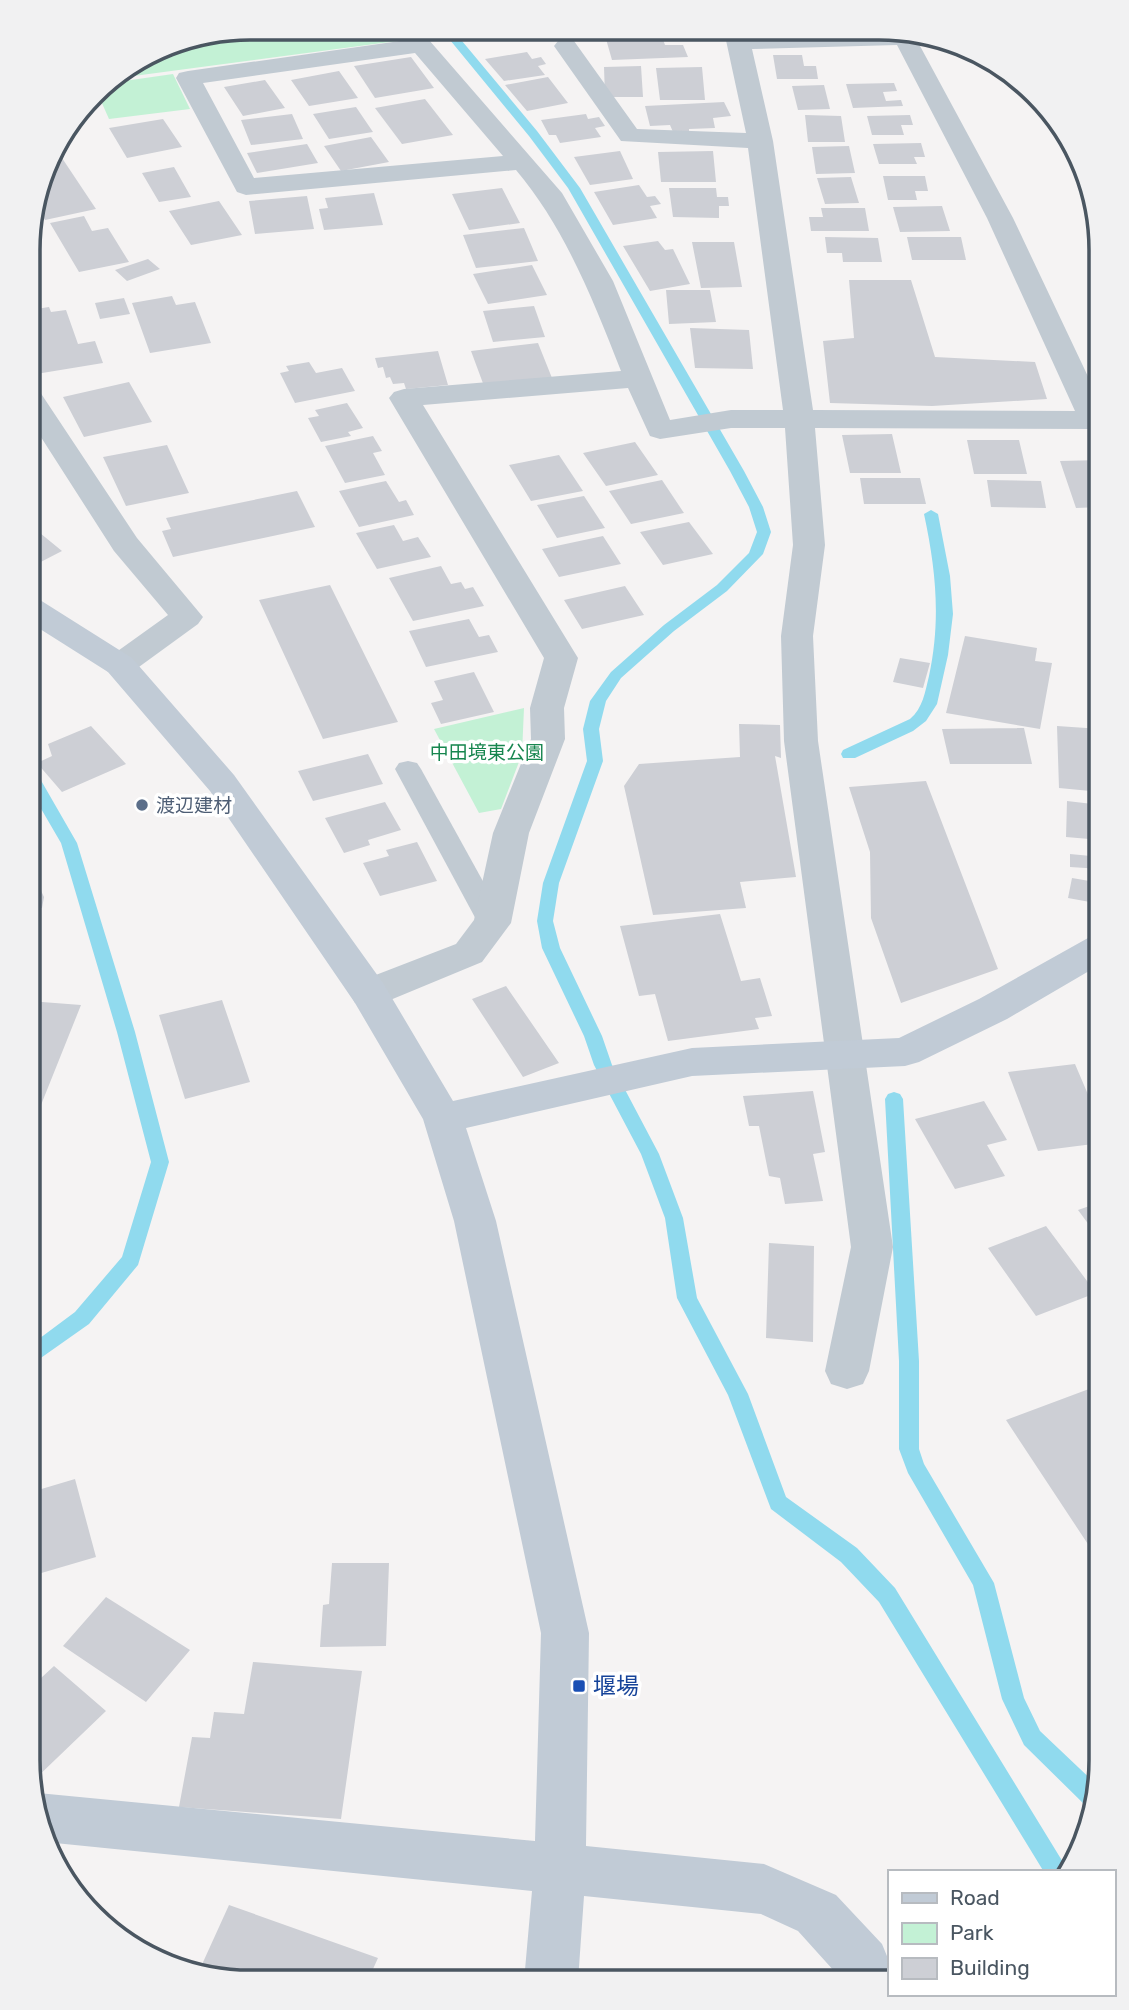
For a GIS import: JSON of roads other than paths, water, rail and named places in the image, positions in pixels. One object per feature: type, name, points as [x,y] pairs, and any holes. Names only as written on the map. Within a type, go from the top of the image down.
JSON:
[{"type":"street","points":[[739,40],[760,141],[799,418],[809,545],[797,636],[802,741],[872,1247],[847,1371]]},
{"type":"street","points":[[907,42],[1000,218],[1089,408]]},
{"type":"street","points":[[521,162],[246,187],[188,78],[421,45],[549,193],[599,281],[660,430],[731,419],[1089,419]]},
{"type":"street","points":[[566,46],[630,136],[760,141]]},
{"type":"street","points":[[369,993],[469,953],[492,923],[511,833],[548,739],[547,708],[561,658],[404,398],[638,378]]},
{"type":"street","points":[[40,413],[125,544],[187,617],[120,665]]},
{"type":"street","points":[[40,614],[120,665],[222,783],[369,993],[443,1118],[475,1221],[565,1633],[561,1869],[552,1970]]},
{"type":"street","points":[[443,1118],[692,1062],[905,1052],[993,1009],[1089,954]]},
{"type":"street","points":[[49,1818],[764,1889],[817,1913],[863,1963],[866,1970]]},
{"type":"lane","points":[[408,769],[492,923]]},
{"type":"waterway","points":[[455,40],[574,188],[737,471],[756,507],[764,532],[756,554],[722,588],[669,628],[616,675],[598,701],[591,729],[595,761],[551,883],[545,921],[551,948],[593,1036],[603,1065],[650,1154],[674,1218],[687,1298],[738,1394],[778,1503],[849,1555],[887,1595],[1056,1870]]},
{"type":"waterway","points":[[849,754],[915,723],[924,714],[931,699],[941,655],[945,614],[943,576],[931,514]]},
{"type":"waterway","points":[[40,793],[69,843],[126,1032],[160,1162],[131,1260],[82,1318],[40,1350]]},
{"type":"waterway","points":[[894,1099],[909,1361],[909,1449],[915,1467],[983,1583],[1013,1699],[1032,1738],[1086,1790]]},
{"type":"place","name":"渡辺建材","points":[[142,805]]},
{"type":"place","name":"堰場","points":[[579,1686]]},
{"type":"park label","name":"中田境東公園","points":[[487,752]]}]
